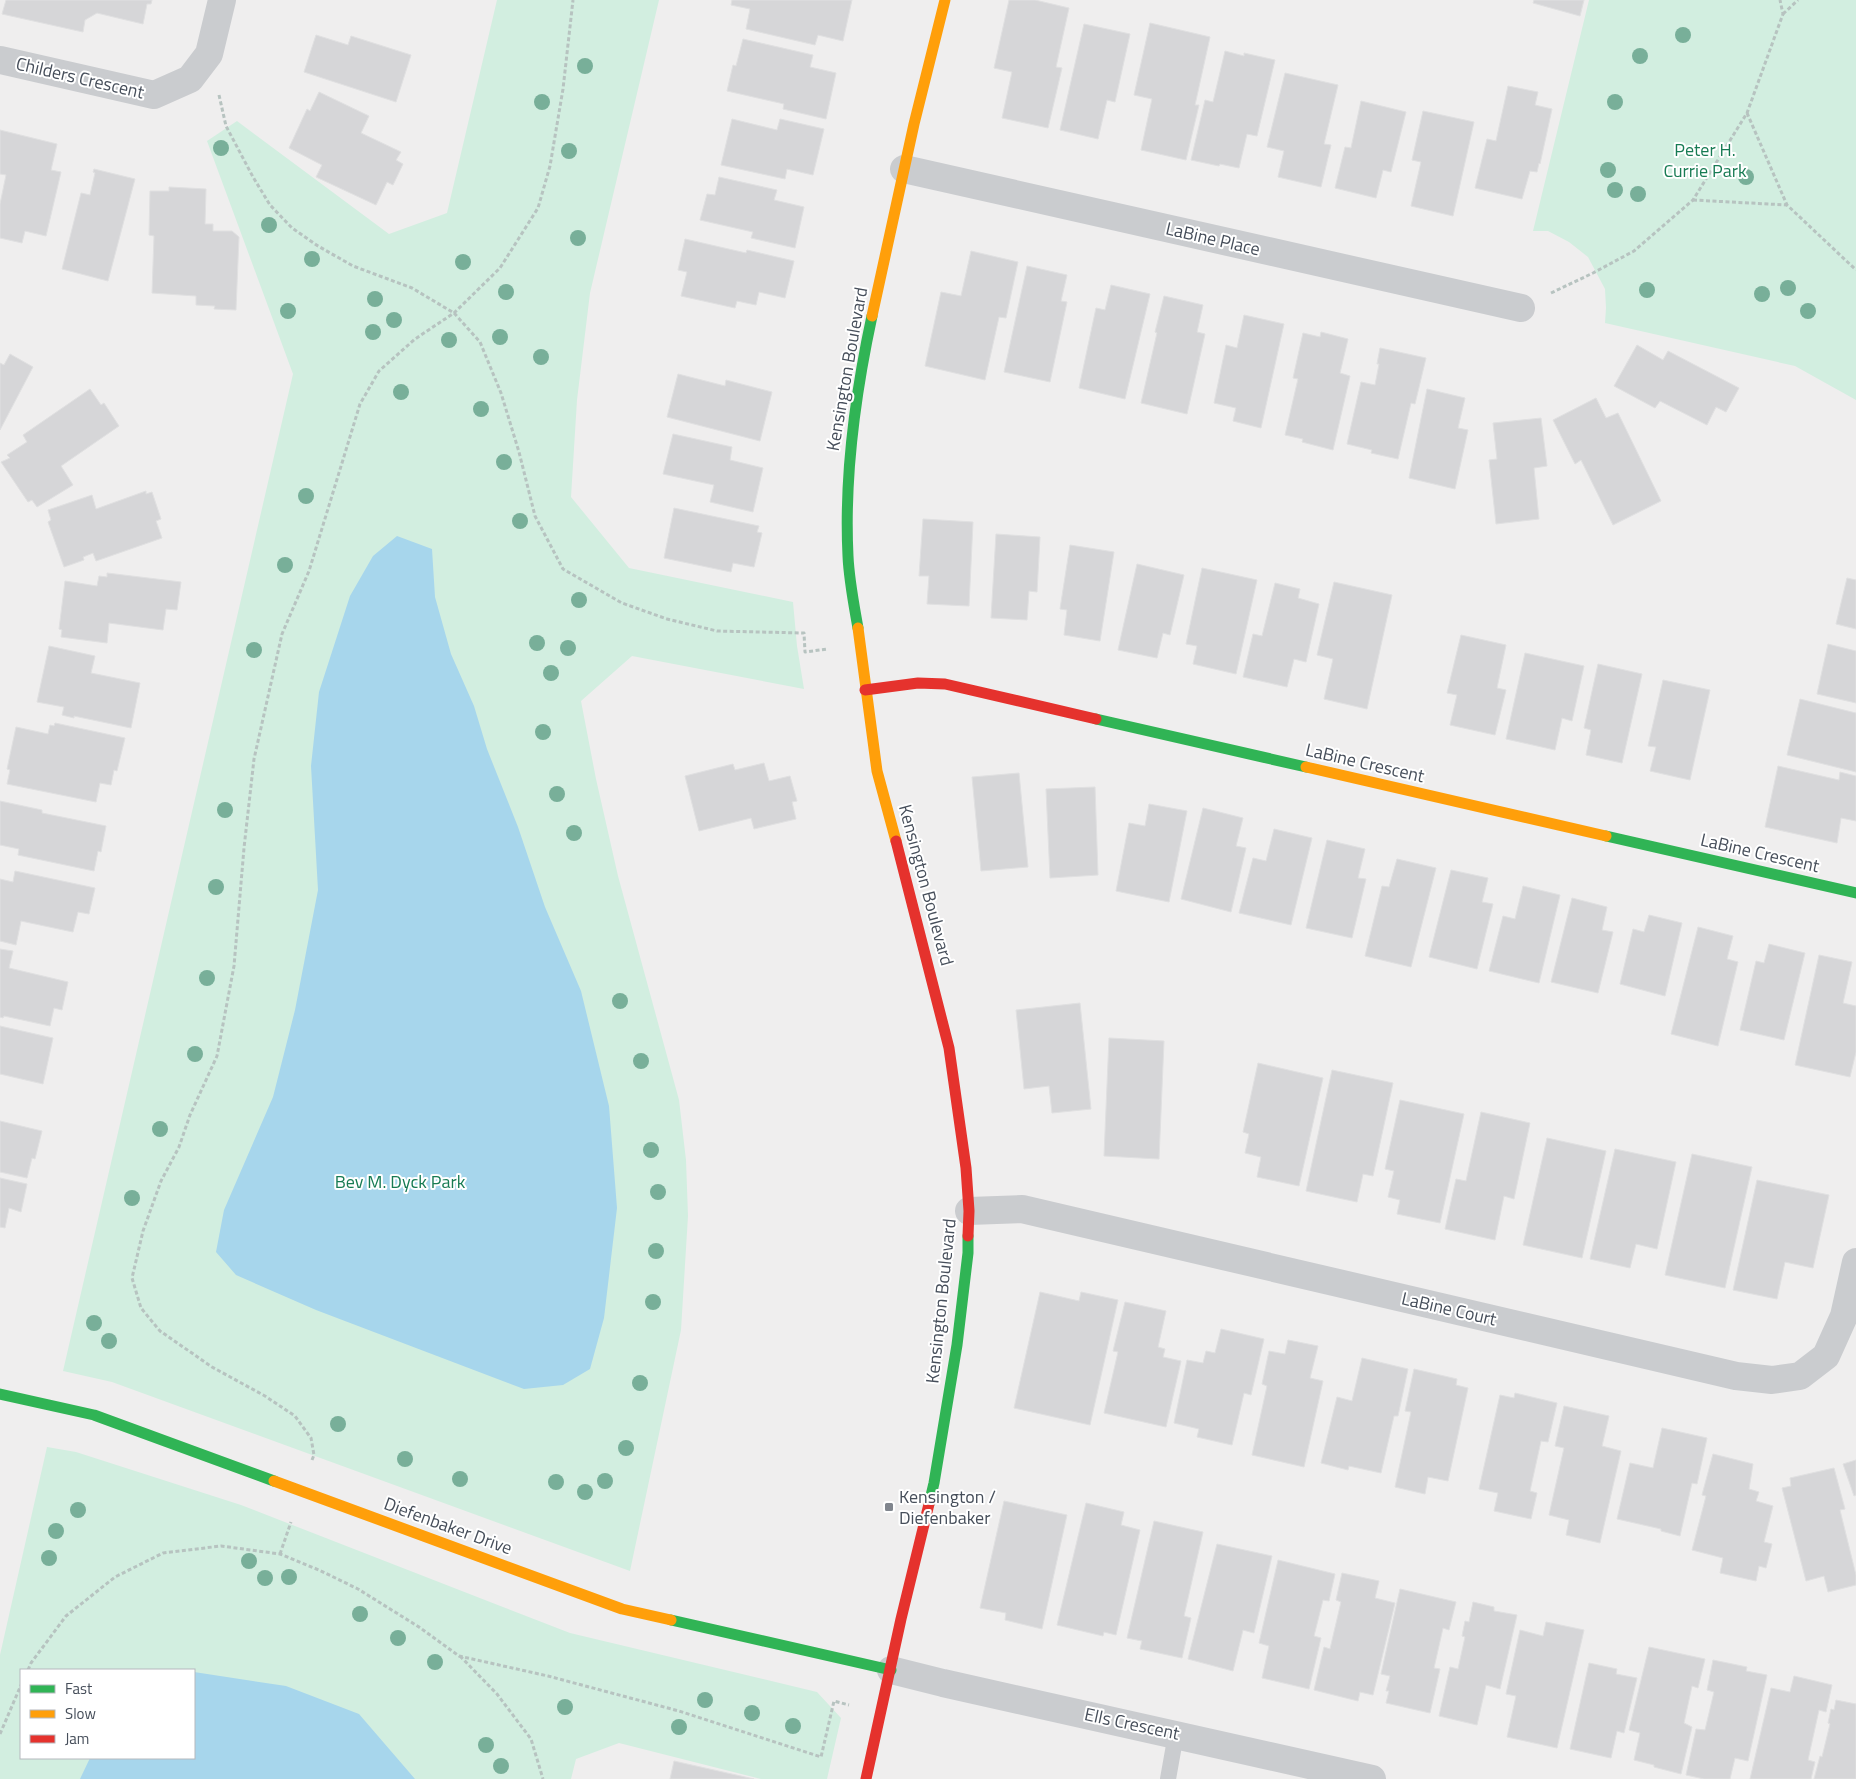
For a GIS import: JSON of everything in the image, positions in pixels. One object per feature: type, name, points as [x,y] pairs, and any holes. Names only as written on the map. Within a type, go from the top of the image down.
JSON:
[{"type":"street","name":"Childers Crescent","points":[[0,60],[154,95],[190,79],[209,54],[222,0]]},
{"type":"street","name":"Kensington Boulevard","points":[[866,1779],[901,1619],[934,1483],[957,1345],[968,1253],[969,1211],[966,1168],[949,1048],[878,771],[865,690],[848,557],[849,461],[862,361],[914,124],[945,0]]},
{"type":"street","name":"LaBine Place","points":[[904,169],[1521,308]]},
{"type":"street","name":"LaBine Crescent","points":[[865,690],[918,684],[945,684],[1856,893]]},
{"type":"street","name":"LaBine Court","points":[[969,1211],[1022,1209],[1736,1376],[1772,1380],[1800,1376],[1826,1356],[1844,1316],[1856,1262]]},
{"type":"street","name":"Diefenbaker Drive","points":[[0,1394],[94,1415],[622,1609],[891,1670]]},
{"type":"street","name":"Ells Crescent","points":[[891,1670],[1372,1779]]},
{"type":"lane","points":[[1168,1779],[1176,1734]]},
{"type":"path","points":[[311,1438],[295,1416],[212,1367],[160,1331],[141,1308],[132,1278],[143,1231],[161,1181],[179,1148],[190,1115],[217,1056],[234,966],[254,759],[282,634],[309,571],[360,404],[378,371],[415,339],[454,313],[500,268],[538,208],[550,166],[560,108],[573,0]]},
{"type":"path","points":[[1780,0],[1783,14]]},
{"type":"path","points":[[1521,308],[1634,251],[1693,200],[1747,113],[1783,14],[1798,0]]},
{"type":"path","points":[[1747,113],[1788,205],[1856,270]]},
{"type":"path","points":[[226,126],[270,205],[292,228],[318,246],[354,266],[412,288],[454,313],[480,342],[501,393],[519,452],[535,516],[563,569],[622,603],[667,619],[717,631],[804,633],[805,652],[859,644]]},
{"type":"path","points":[[1693,200],[1788,205]]},
{"type":"path","points":[[28,1669],[66,1616],[115,1578],[163,1552],[221,1546],[280,1554],[319,1570],[365,1594],[419,1627],[459,1656],[497,1694],[531,1739],[544,1779]]},
{"type":"path","points":[[459,1656],[548,1676],[679,1711],[821,1757],[834,1701],[882,1712]]},
{"type":"path","points":[[0,1734],[20,1687]]},
{"type":"green space","name":"Bev M. Dyck Park","points":[[497,0],[659,0],[590,293],[577,400],[571,497],[629,568],[793,602],[797,646],[804,689],[632,656],[581,701],[618,876],[679,1100],[686,1160],[688,1216],[681,1330],[630,1571],[112,1382],[63,1371],[293,374],[207,141],[237,121],[389,234],[447,213]]},
{"type":"green space","name":"Peter H. Currie Park","points":[[1589,0],[1856,0],[1856,400],[1795,366],[1605,323],[1605,289],[1588,257],[1569,242],[1548,231],[1533,231]]},
{"type":"green space","points":[[47,1447],[76,1452],[241,1505],[570,1633],[817,1692],[841,1718],[827,1779],[761,1779],[619,1743],[576,1759],[571,1779],[0,1779],[0,1655]]},
{"type":"water","points":[[397,536],[432,549],[435,597],[451,654],[474,706],[487,749],[518,827],[545,907],[581,991],[609,1106],[617,1208],[604,1318],[590,1369],[563,1385],[524,1389],[316,1310],[236,1275],[216,1252],[224,1210],[273,1097],[295,1010],[318,890],[311,766],[319,692],[350,596],[373,556]]},
{"type":"water","points":[[195,1672],[286,1686],[359,1714],[415,1779],[80,1779],[90,1759],[195,1759]]},
{"type":"building","points":[[6,0],[152,0],[151,4],[147,4],[143,24],[97,13],[85,20],[83,32],[2,14]]},
{"type":"building","points":[[732,0],[852,0],[843,41],[818,35],[815,45],[746,29],[750,9],[731,5]]},
{"type":"building","points":[[1009,0],[1035,0],[1069,8],[1056,67],[1062,68],[1048,128],[1002,118],[1012,72],[994,68]]},
{"type":"building","points":[[1534,0],[1584,0],[1580,16],[1533,3]]},
{"type":"building","points":[[1150,23],[1210,37],[1195,105],[1199,105],[1186,160],[1141,150],[1152,99],[1134,95]]},
{"type":"building","points":[[1084,24],[1130,34],[1115,102],[1107,100],[1098,139],[1060,130]]},
{"type":"building","points":[[316,35],[348,45],[351,36],[411,55],[396,102],[304,72]]},
{"type":"building","points":[[743,39],[813,55],[810,67],[836,73],[826,119],[783,109],[784,104],[727,91],[733,65],[736,66]]},
{"type":"building","points":[[1225,51],[1244,56],[1244,53],[1275,60],[1257,136],[1247,134],[1239,168],[1191,160],[1205,100],[1213,102]]},
{"type":"building","points":[[1285,73],[1338,85],[1324,144],[1331,145],[1321,187],[1278,177],[1284,151],[1267,147]]},
{"type":"building","points":[[1508,86],[1538,92],[1535,105],[1552,109],[1540,164],[1537,172],[1530,171],[1522,199],[1475,188],[1487,139],[1496,141]]},
{"type":"building","points":[[319,92],[369,116],[361,133],[401,152],[396,160],[403,164],[393,185],[387,182],[376,205],[316,177],[322,165],[289,148],[307,109],[310,111]]},
{"type":"building","points":[[1361,101],[1406,112],[1391,172],[1383,170],[1376,198],[1335,188],[1345,147],[1351,148]]},
{"type":"building","points":[[1423,111],[1474,122],[1453,216],[1411,206],[1421,162],[1412,160]]},
{"type":"building","points":[[732,119],[777,130],[780,119],[824,129],[813,175],[787,169],[785,179],[721,165]]},
{"type":"building","points":[[0,130],[57,144],[51,170],[61,172],[46,236],[25,231],[22,243],[0,238],[0,204],[6,175],[0,174]]},
{"type":"building","points":[[94,169],[135,179],[108,281],[62,269],[81,193],[90,195],[95,173],[93,172]]},
{"type":"building","points":[[719,177],[777,190],[774,200],[804,207],[795,248],[751,238],[753,232],[700,220],[707,194],[715,195]]},
{"type":"building","points":[[169,187],[206,189],[205,224],[213,224],[213,231],[232,231],[239,237],[236,310],[214,309],[215,306],[196,305],[196,296],[152,293],[154,236],[149,235],[150,191],[169,191]]},
{"type":"building","points":[[685,239],[746,253],[747,250],[794,261],[785,298],[759,292],[756,305],[737,301],[735,308],[681,296],[687,272],[678,270]]},
{"type":"building","points":[[971,251],[1018,262],[1006,318],[999,317],[985,380],[925,366],[941,292],[961,296]]},
{"type":"building","points":[[1027,266],[1067,275],[1061,301],[1067,302],[1050,382],[1004,372]]},
{"type":"building","points":[[1111,285],[1150,294],[1125,399],[1079,388],[1096,308],[1105,310]]},
{"type":"building","points":[[1164,296],[1203,305],[1197,332],[1205,334],[1187,414],[1141,403]]},
{"type":"building","points":[[1244,315],[1284,324],[1261,428],[1233,421],[1236,408],[1214,403],[1226,345],[1237,348]]},
{"type":"building","points":[[1321,332],[1348,339],[1340,373],[1350,376],[1333,450],[1302,442],[1303,439],[1285,435],[1298,379],[1293,378],[1303,333],[1320,337]]},
{"type":"building","points":[[1637,345],[1663,360],[1668,351],[1739,388],[1726,412],[1716,407],[1707,425],[1660,401],[1655,408],[1614,386]]},
{"type":"building","points":[[1380,348],[1426,358],[1415,404],[1411,403],[1398,459],[1371,453],[1372,450],[1347,444],[1361,382],[1375,385]]},
{"type":"building","points":[[10,354],[33,367],[0,430],[0,363],[4,365]]},
{"type":"building","points":[[678,374],[725,386],[726,380],[772,392],[760,441],[667,417]]},
{"type":"building","points":[[90,389],[101,405],[104,403],[119,426],[61,466],[73,485],[37,507],[32,500],[28,502],[1,462],[10,458],[7,455],[27,442],[23,435]]},
{"type":"building","points":[[1427,389],[1465,398],[1458,428],[1468,430],[1455,489],[1409,478]]},
{"type":"building","points":[[1596,398],[1606,418],[1618,413],[1661,501],[1613,525],[1581,460],[1575,464],[1553,420]]},
{"type":"building","points":[[1541,418],[1547,466],[1534,468],[1539,519],[1496,524],[1489,460],[1497,459],[1493,423]]},
{"type":"building","points":[[673,434],[732,447],[730,460],[763,468],[753,512],[710,502],[714,485],[663,474]]},
{"type":"building","points":[[146,491],[146,494],[152,492],[161,519],[156,521],[162,538],[96,561],[93,553],[83,557],[84,560],[64,567],[48,522],[51,520],[48,510],[92,495],[96,509]]},
{"type":"building","points":[[674,508],[759,526],[757,532],[762,533],[754,567],[733,563],[731,572],[664,558]]},
{"type":"building","points":[[923,519],[973,522],[969,606],[927,604],[929,576],[919,576]]},
{"type":"building","points":[[996,534],[1040,537],[1037,592],[1029,591],[1027,620],[991,618]]},
{"type":"building","points":[[1070,545],[1114,552],[1100,641],[1064,635],[1067,610],[1060,609]]},
{"type":"building","points":[[1137,564],[1184,575],[1170,635],[1163,633],[1157,658],[1118,650]]},
{"type":"building","points":[[1202,568],[1257,580],[1236,674],[1193,664],[1197,646],[1186,644]]},
{"type":"building","points":[[107,573],[181,582],[177,610],[166,609],[163,630],[109,623],[107,643],[61,637],[62,630],[59,629],[65,581],[97,586],[99,576],[107,577]]},
{"type":"building","points":[[1847,578],[1856,580],[1856,629],[1836,624]]},
{"type":"building","points":[[1334,582],[1392,595],[1367,709],[1324,699],[1333,659],[1317,655]]},
{"type":"building","points":[[1275,583],[1300,589],[1298,598],[1319,604],[1306,662],[1294,659],[1287,687],[1243,677],[1253,634],[1262,636]]},
{"type":"building","points":[[1461,635],[1506,645],[1497,688],[1506,690],[1495,735],[1450,725],[1457,695],[1447,693]]},
{"type":"building","points":[[1828,644],[1856,651],[1856,703],[1817,694]]},
{"type":"building","points":[[49,646],[95,656],[91,673],[140,683],[131,728],[62,715],[64,707],[37,702]]},
{"type":"building","points":[[1525,653],[1584,666],[1572,721],[1562,718],[1555,750],[1506,739]]},
{"type":"building","points":[[1598,664],[1642,674],[1622,763],[1586,755],[1591,730],[1584,728]]},
{"type":"building","points":[[1663,680],[1710,690],[1690,780],[1650,771],[1656,747],[1648,746]]},
{"type":"building","points":[[1800,699],[1856,713],[1856,772],[1787,755]]},
{"type":"building","points":[[55,723],[125,738],[117,771],[114,770],[111,785],[100,783],[96,802],[7,784],[10,770],[7,769],[16,727],[48,734],[50,725],[54,726]]},
{"type":"building","points":[[764,763],[769,781],[790,776],[797,801],[792,802],[796,819],[754,829],[751,818],[699,831],[685,776],[733,764],[735,770]]},
{"type":"building","points":[[1778,766],[1839,780],[1840,772],[1856,776],[1856,821],[1841,818],[1837,843],[1765,827]]},
{"type":"building","points":[[1019,773],[1028,867],[981,871],[972,777]]},
{"type":"building","points":[[1095,787],[1098,875],[1050,878],[1046,789]]},
{"type":"building","points":[[0,801],[42,810],[42,813],[106,826],[101,852],[98,851],[94,871],[18,855],[19,849],[0,845]]},
{"type":"building","points":[[1149,804],[1187,811],[1169,902],[1116,891],[1129,823],[1145,826]]},
{"type":"building","points":[[1203,808],[1243,818],[1236,846],[1246,848],[1231,912],[1181,899]]},
{"type":"building","points":[[1274,829],[1312,838],[1291,925],[1239,913],[1253,858],[1266,861]]},
{"type":"building","points":[[1327,840],[1365,849],[1358,878],[1366,879],[1352,938],[1306,928]]},
{"type":"building","points":[[1397,859],[1436,868],[1411,967],[1365,956],[1382,886],[1389,887]]},
{"type":"building","points":[[1451,870],[1488,878],[1482,902],[1493,904],[1477,969],[1429,957]]},
{"type":"building","points":[[15,871],[95,888],[89,914],[78,912],[73,932],[21,921],[16,945],[0,941],[0,879],[13,882]]},
{"type":"building","points":[[1523,886],[1560,895],[1539,983],[1489,971],[1503,916],[1515,919]]},
{"type":"building","points":[[1572,898],[1607,907],[1602,930],[1613,932],[1598,993],[1551,982]]},
{"type":"building","points":[[1649,915],[1682,923],[1665,996],[1620,984],[1633,929],[1644,932]]},
{"type":"building","points":[[1698,927],[1733,936],[1727,959],[1738,962],[1718,1046],[1671,1034]]},
{"type":"building","points":[[1769,944],[1805,953],[1784,1040],[1740,1030],[1756,961],[1764,963]]},
{"type":"building","points":[[0,949],[13,951],[9,968],[68,982],[62,1010],[54,1008],[50,1026],[4,1016],[3,1018],[0,1017]]},
{"type":"building","points":[[1819,955],[1852,962],[1843,1003],[1856,1006],[1856,1052],[1850,1077],[1795,1065]]},
{"type":"building","points":[[1080,1003],[1091,1109],[1052,1113],[1049,1086],[1024,1089],[1016,1010]]},
{"type":"building","points":[[0,1026],[53,1038],[43,1084],[0,1074]]},
{"type":"building","points":[[1109,1038],[1164,1041],[1159,1159],[1104,1156]]},
{"type":"building","points":[[1258,1063],[1323,1078],[1299,1186],[1257,1177],[1261,1157],[1245,1153],[1249,1134],[1243,1132]]},
{"type":"building","points":[[1332,1070],[1393,1083],[1373,1176],[1363,1174],[1357,1202],[1306,1191]]},
{"type":"building","points":[[1400,1100],[1464,1114],[1440,1223],[1397,1214],[1400,1200],[1388,1197],[1394,1171],[1385,1169]]},
{"type":"building","points":[[1481,1112],[1530,1123],[1514,1199],[1504,1196],[1495,1240],[1445,1229],[1456,1179],[1466,1181]]},
{"type":"building","points":[[0,1121],[42,1131],[35,1159],[32,1158],[27,1178],[0,1172]]},
{"type":"building","points":[[1547,1138],[1606,1151],[1582,1258],[1523,1245]]},
{"type":"building","points":[[1615,1149],[1676,1162],[1657,1249],[1636,1244],[1630,1268],[1590,1259]]},
{"type":"building","points":[[1692,1154],[1752,1167],[1725,1288],[1665,1275]]},
{"type":"building","points":[[0,1178],[27,1184],[21,1212],[9,1208],[5,1228],[0,1227]]},
{"type":"building","points":[[1757,1180],[1829,1195],[1813,1268],[1785,1262],[1777,1299],[1733,1290]]},
{"type":"building","points":[[1040,1292],[1079,1301],[1081,1292],[1118,1300],[1090,1425],[1014,1408]]},
{"type":"building","points":[[1125,1302],[1166,1311],[1158,1347],[1165,1349],[1163,1357],[1181,1361],[1166,1427],[1104,1413],[1118,1352],[1113,1351]]},
{"type":"building","points":[[1221,1329],[1264,1339],[1251,1395],[1244,1393],[1232,1445],[1197,1437],[1199,1429],[1174,1423],[1187,1360],[1203,1363],[1206,1351],[1215,1353]]},
{"type":"building","points":[[1288,1340],[1318,1346],[1310,1378],[1323,1381],[1304,1467],[1252,1455],[1267,1386],[1262,1384],[1269,1351],[1285,1354]]},
{"type":"building","points":[[1362,1358],[1408,1369],[1398,1416],[1394,1416],[1381,1473],[1349,1466],[1348,1470],[1321,1463],[1337,1397],[1352,1401]]},
{"type":"building","points":[[1414,1369],[1457,1379],[1456,1385],[1468,1388],[1448,1481],[1428,1477],[1425,1494],[1395,1487],[1411,1412],[1405,1411]]},
{"type":"building","points":[[1515,1393],[1557,1403],[1548,1442],[1541,1441],[1530,1491],[1537,1493],[1531,1519],[1494,1511],[1498,1493],[1479,1489],[1500,1395],[1514,1398]]},
{"type":"building","points":[[1564,1406],[1609,1416],[1602,1446],[1621,1451],[1600,1543],[1566,1535],[1569,1520],[1549,1515],[1564,1448],[1555,1446]]},
{"type":"building","points":[[1662,1428],[1707,1438],[1697,1484],[1692,1483],[1680,1536],[1661,1531],[1661,1529],[1617,1519],[1630,1463],[1653,1468]]},
{"type":"building","points":[[1713,1454],[1753,1464],[1749,1489],[1759,1492],[1756,1501],[1773,1506],[1764,1542],[1772,1544],[1766,1568],[1759,1566],[1756,1581],[1720,1573],[1723,1558],[1692,1550],[1706,1496],[1702,1495]]},
{"type":"building","points":[[1856,1460],[1856,1495],[1854,1496],[1843,1464]]},
{"type":"building","points":[[1834,1468],[1845,1509],[1840,1510],[1856,1575],[1856,1585],[1828,1592],[1824,1576],[1806,1581],[1782,1488],[1791,1486],[1790,1478]]},
{"type":"building","points":[[1004,1501],[1067,1515],[1042,1629],[1005,1620],[1006,1613],[980,1608]]},
{"type":"building","points":[[1086,1503],[1124,1512],[1121,1525],[1140,1530],[1116,1635],[1104,1632],[1103,1636],[1057,1625]]},
{"type":"building","points":[[1154,1521],[1203,1532],[1184,1616],[1191,1618],[1182,1658],[1140,1649],[1142,1641],[1127,1638]]},
{"type":"building","points":[[1217,1544],[1272,1556],[1254,1633],[1243,1630],[1233,1671],[1188,1659]]},
{"type":"building","points":[[1278,1560],[1335,1574],[1329,1601],[1323,1600],[1314,1636],[1321,1638],[1309,1689],[1262,1678],[1269,1646],[1259,1643]]},
{"type":"building","points":[[1342,1573],[1379,1581],[1375,1598],[1395,1603],[1373,1695],[1360,1692],[1358,1701],[1314,1690],[1324,1647],[1330,1649],[1341,1602],[1336,1600]]},
{"type":"building","points":[[1400,1589],[1456,1602],[1449,1630],[1443,1628],[1434,1668],[1440,1669],[1430,1713],[1386,1703],[1389,1691],[1386,1691],[1390,1676],[1381,1674]]},
{"type":"building","points":[[1473,1602],[1494,1607],[1494,1611],[1517,1615],[1500,1689],[1486,1685],[1477,1725],[1439,1716],[1450,1667],[1458,1669],[1465,1637],[1462,1636],[1465,1621],[1469,1622]]},
{"type":"building","points":[[1546,1622],[1584,1630],[1557,1748],[1507,1737],[1516,1696],[1506,1694],[1520,1630],[1543,1636]]},
{"type":"building","points":[[1649,1647],[1705,1659],[1698,1688],[1692,1686],[1684,1723],[1692,1727],[1681,1774],[1634,1760],[1640,1733],[1629,1730]]},
{"type":"building","points":[[1713,1660],[1747,1667],[1746,1671],[1767,1675],[1748,1761],[1735,1758],[1730,1779],[1704,1779],[1686,1775],[1696,1729],[1705,1730],[1714,1692],[1707,1690]]},
{"type":"building","points":[[1589,1663],[1617,1669],[1616,1674],[1637,1678],[1624,1733],[1617,1731],[1611,1758],[1570,1749]]},
{"type":"building","points":[[1794,1676],[1832,1685],[1826,1712],[1819,1710],[1808,1760],[1815,1762],[1811,1779],[1750,1779],[1771,1688],[1790,1692]]},
{"type":"building","points":[[1836,1700],[1856,1704],[1856,1779],[1814,1779],[1820,1756],[1822,1757],[1830,1724],[1828,1723],[1831,1709],[1834,1710]]},
{"type":"building","points":[[674,1761],[754,1779],[670,1779]]},
{"type":"traffic: fast","points":[[858,628],[849,565],[847,526],[849,466],[856,406],[872,316]]},
{"type":"traffic: fast","points":[[1096,719],[1306,767]]},
{"type":"traffic: fast","points":[[1606,836],[1856,893]]},
{"type":"traffic: fast","points":[[929,1504],[957,1345],[968,1253],[968,1236]]},
{"type":"traffic: fast","points":[[0,1394],[94,1415],[274,1481]]},
{"type":"traffic: fast","points":[[671,1620],[891,1670]]},
{"type":"traffic: slow","points":[[872,316],[914,124],[945,0]]},
{"type":"traffic: slow","points":[[858,628],[877,771],[896,841]]},
{"type":"traffic: slow","points":[[1306,767],[1606,836]]},
{"type":"traffic: slow","points":[[274,1481],[622,1609],[671,1620]]},
{"type":"traffic: jam","points":[[865,690],[918,683],[945,684],[1096,719]]},
{"type":"traffic: jam","points":[[896,841],[949,1048],[966,1168],[969,1211],[968,1236]]},
{"type":"traffic: jam","points":[[866,1779],[901,1619],[929,1504]]},
{"type":"place","name":"Kensington / Diefenbaker","points":[[889,1507]]}]
